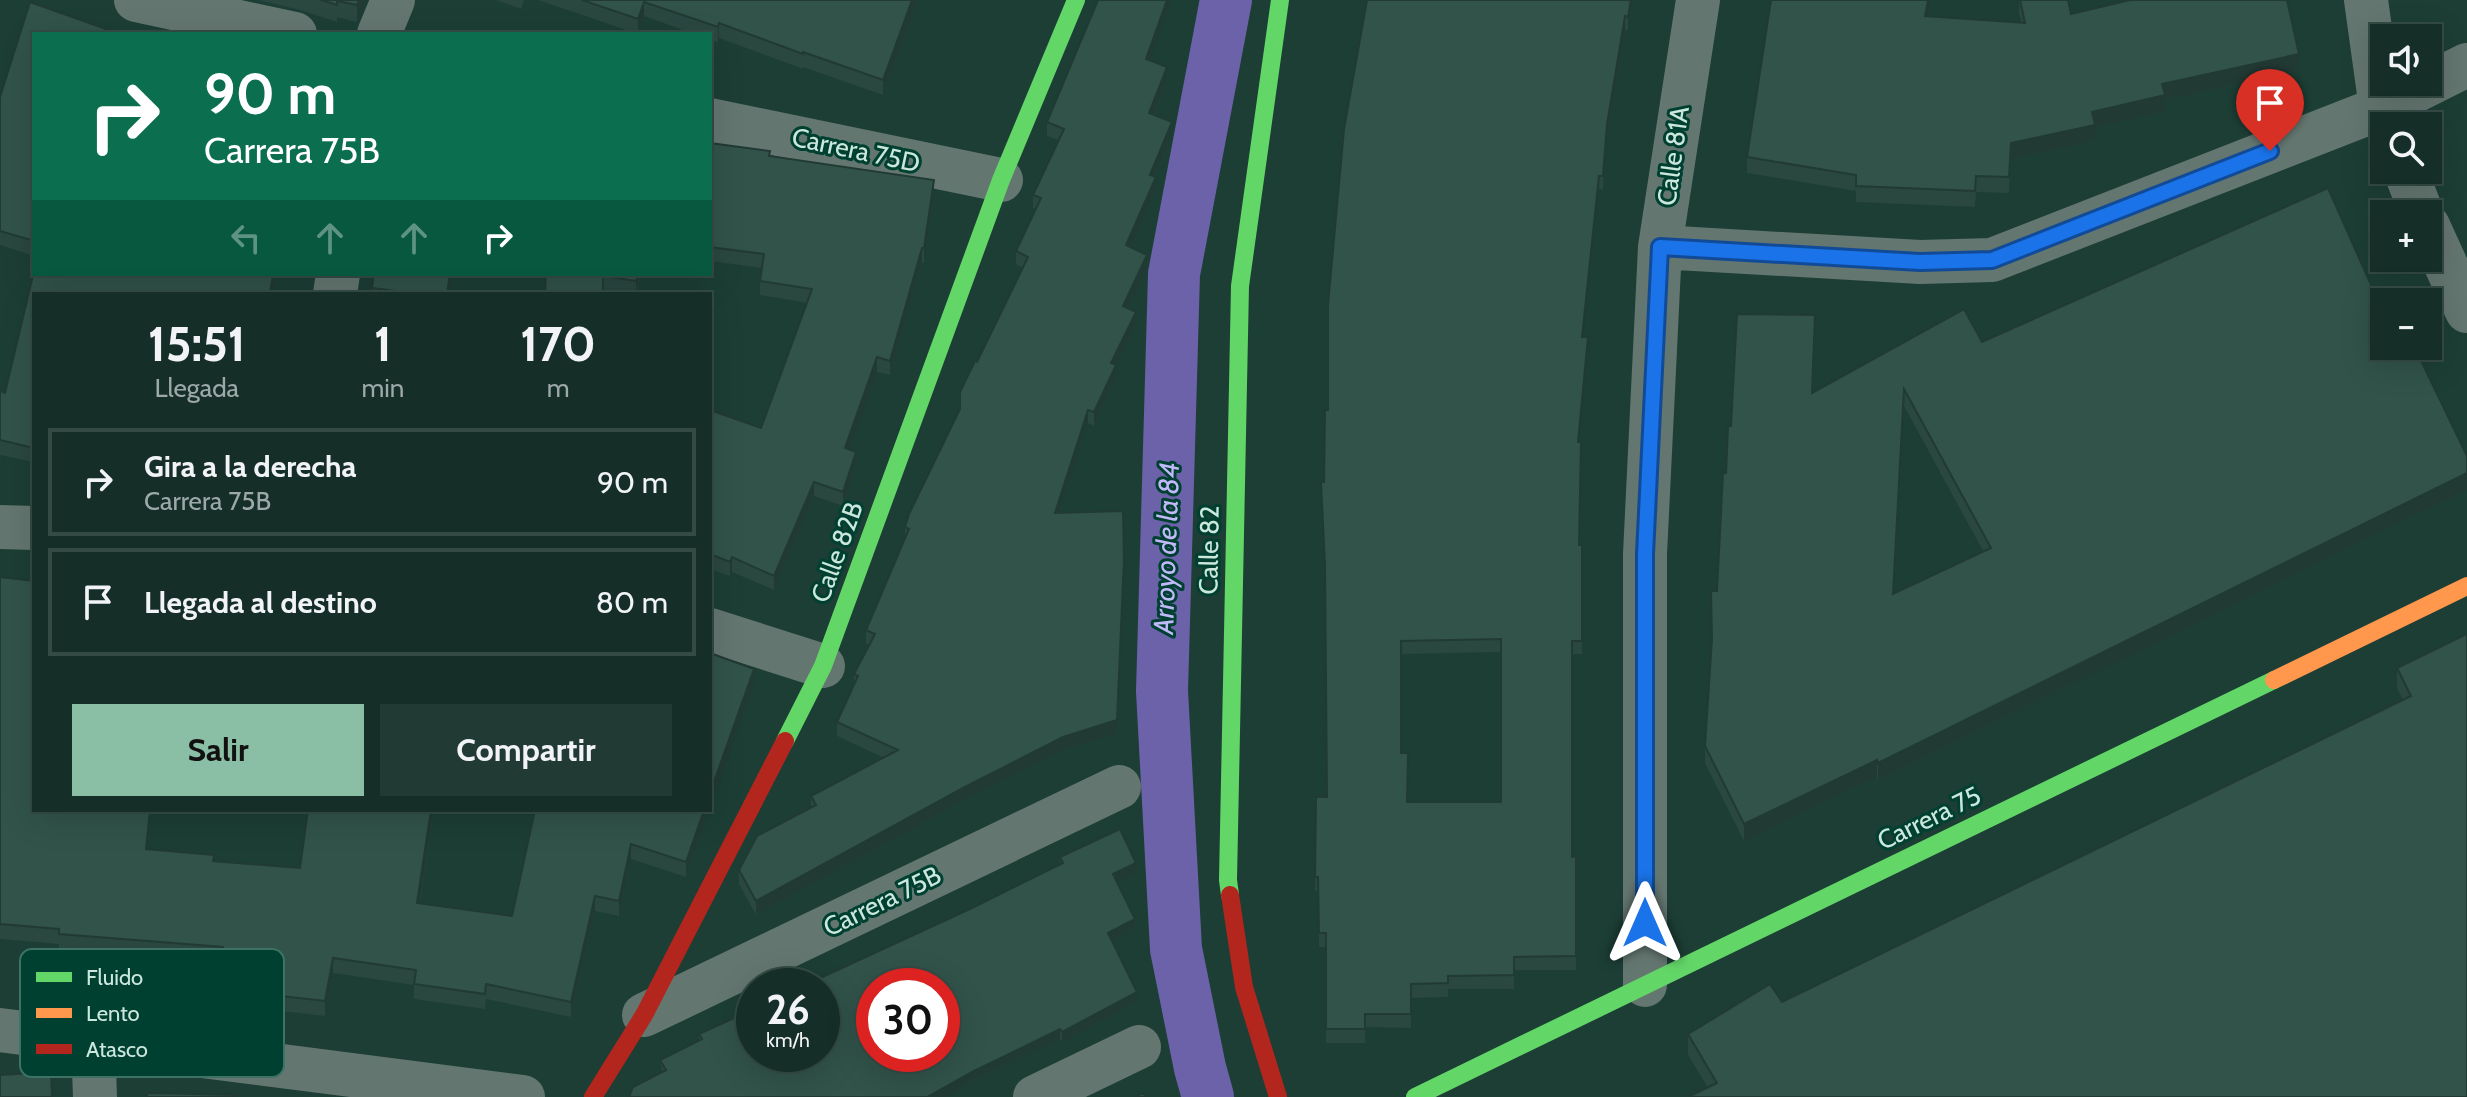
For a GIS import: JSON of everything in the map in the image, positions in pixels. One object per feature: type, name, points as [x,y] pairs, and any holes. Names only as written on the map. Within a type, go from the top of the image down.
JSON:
[{"type":"street","points":[[136,0],[286,32]]},
{"type":"street","points":[[380,32],[393,0]]},
{"type":"street","name":"Calle 82B","points":[[593,1097],[644,1015],[823,666],[1001,180],[1076,0]]},
{"type":"street","name":"Calle 82","points":[[1278,1097],[1244,987],[1228,880],[1240,286],[1280,0]]},
{"type":"street","name":"Calle 81A","points":[[1645,985],[1645,554],[1660,247],[1698,0]]},
{"type":"street","points":[[2366,0],[2384,112]]},
{"type":"street","points":[[2393,112],[2467,65]]},
{"type":"street","name":"Carrera 75D","points":[[712,120],[1001,180]]},
{"type":"street","points":[[1660,247],[1920,262],[1992,260],[2370,122]]},
{"type":"street","points":[[2442,257],[2467,311]]},
{"type":"street","points":[[0,527],[32,528]]},
{"type":"street","name":"Carrera 75","points":[[1415,1097],[2467,586]]},
{"type":"street","points":[[712,631],[823,666]]},
{"type":"street","name":"Carrera 75B","points":[[644,1015],[1119,787]]},
{"type":"street","points":[[0,1030],[20,1032]]},
{"type":"street","points":[[1035,1097],[1139,1047]]},
{"type":"street","points":[[284,1066],[523,1097]]},
{"type":"street","points":[[94,1077],[95,1097]]},
{"type":"building","points":[[321,0],[359,0],[357,5],[337,1],[337,5]]},
{"type":"building","points":[[582,0],[912,0],[883,80],[719,23],[718,27],[644,2],[638,19]]},
{"type":"building","points":[[1098,0],[1167,0],[1146,59],[1167,67],[1149,113],[1172,122],[1150,175],[1156,177],[1126,245],[1147,255],[1123,306],[1136,312],[1111,363],[1116,365],[1094,412],[1088,410],[1055,513],[1123,511],[1117,720],[1063,737],[756,901],[739,870],[757,836],[816,805],[811,796],[898,750],[837,722],[858,676],[854,674],[875,634],[866,630],[909,529],[905,527],[909,514],[960,409],[960,392],[1028,257],[1016,251],[1041,198],[1033,195],[1064,129],[1047,122]]},
{"type":"building","points":[[1367,0],[1631,0],[1628,17],[1625,16],[1607,124],[1603,176],[1599,176],[1582,337],[1588,337],[1578,442],[1581,442],[1579,545],[1582,545],[1582,641],[1572,641],[1572,857],[1576,856],[1576,956],[1514,957],[1514,975],[1448,976],[1448,983],[1411,984],[1411,1014],[1365,1014],[1365,1029],[1326,1029],[1326,933],[1319,933],[1318,877],[1315,877],[1316,797],[1327,797],[1325,565],[1321,482],[1324,482],[1325,410],[1328,410],[1328,305],[1344,129]],"holes":[[[1501,639],[1501,802],[1407,802],[1408,753],[1401,753],[1401,641]]]},
{"type":"building","points":[[1771,0],[1928,0],[1925,16],[2025,23],[2020,0],[2068,0],[2071,14],[2130,0],[2287,0],[2299,54],[2162,84],[2165,95],[2092,112],[2095,125],[2011,143],[2009,177],[1976,176],[1975,191],[1856,186],[1856,175],[1747,157]]},
{"type":"building","points":[[30,2],[114,32],[32,32],[32,240],[0,231],[0,97]]},
{"type":"building","points":[[712,143],[770,151],[769,156],[934,180],[924,248],[890,361],[877,357],[845,448],[856,452],[843,492],[814,482],[774,576],[732,557],[730,562],[712,555],[712,411],[761,428],[812,289],[760,281],[764,254],[712,247]]},
{"type":"building","points":[[2328,188],[2372,288],[2370,288],[2370,360],[2421,360],[2467,456],[2467,473],[1878,763],[1877,760],[1744,824],[1705,746],[1712,639],[1711,591],[1717,591],[1723,473],[1726,473],[1728,426],[1731,426],[1737,314],[1815,315],[1812,393],[1964,309],[1982,342]],"holes":[[[1904,389],[1991,548],[1893,594]]]},
{"type":"building","points":[[33,276],[273,276],[270,292],[32,292],[32,448],[0,440],[0,391],[5,393]]},
{"type":"building","points":[[374,276],[450,276],[447,292],[372,288]]},
{"type":"building","points":[[546,276],[603,276],[603,292],[545,292]]},
{"type":"building","points":[[603,276],[637,276],[636,281]]},
{"type":"building","points":[[0,577],[32,581],[32,812],[150,812],[146,849],[214,855],[213,861],[300,868],[308,812],[431,812],[417,903],[512,916],[535,812],[703,812],[686,862],[631,844],[619,901],[595,896],[571,1002],[486,984],[485,994],[414,984],[416,970],[333,958],[325,1001],[284,996],[284,949],[223,949],[59,934],[59,929],[0,924]]},
{"type":"building","points":[[2467,634],[2467,1097],[1688,1097],[1717,1083],[1688,1034],[1770,984],[1782,1002],[2411,696],[2397,668]]},
{"type":"building","points":[[712,654],[754,669],[712,787]]},
{"type":"building","points":[[1120,829],[1136,863],[1113,874],[1135,919],[1108,933],[1137,992],[927,1097],[629,1097],[633,1087],[666,1070],[660,1060],[702,1039],[699,1034],[736,1017],[736,1072],[840,1072],[840,969],[1063,863],[1060,857]]},
{"type":"building","points":[[0,1075],[51,1077],[52,1097],[0,1097]]},
{"type":"building","points":[[147,1093],[236,1095],[236,1097],[147,1097]]},
{"type":"waterway","name":"Arroyo de la 84","points":[[1208,1097],[1176,949],[1162,691],[1174,274],[1226,0]]},
{"type":"traffic: fast","points":[[785,741],[823,666],[1001,180],[1076,0]]},
{"type":"traffic: fast","points":[[1230,895],[1240,286],[1280,0]]},
{"type":"traffic: fast","points":[[1415,1097],[2274,680]]},
{"type":"traffic: slow","points":[[2274,680],[2467,586]]},
{"type":"traffic: jam","points":[[593,1097],[644,1015],[785,741]]},
{"type":"traffic: jam","points":[[1230,895],[1244,987],[1278,1097]]},
{"type":"route","points":[[1645,923],[1645,554],[1660,247],[1920,262],[1992,260],[2270,151]]}]
